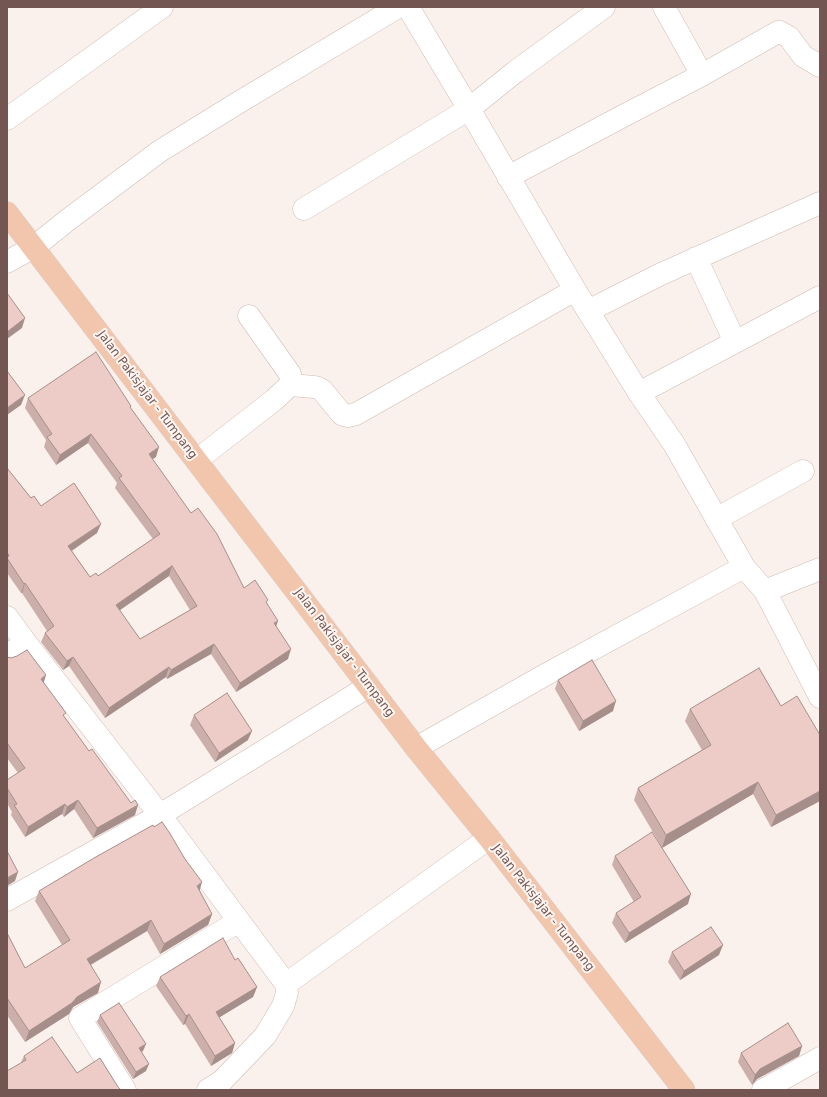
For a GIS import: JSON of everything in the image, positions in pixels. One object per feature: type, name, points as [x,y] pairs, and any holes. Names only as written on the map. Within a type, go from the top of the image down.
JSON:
[{"type":"main road","name":"Jalan Pakisjajar - Tumpang","points":[[7,213],[416,748],[489,838],[684,1090]]},
{"type":"street","points":[[7,119],[162,7]]},
{"type":"street","points":[[7,262],[34,247],[69,219],[160,152],[241,101],[398,7]]},
{"type":"street","points":[[408,7],[575,290],[639,393],[674,444],[744,567],[765,591],[820,697]]},
{"type":"street","points":[[304,209],[469,109],[514,72],[604,7]]},
{"type":"street","points":[[664,7],[702,75]]},
{"type":"street","points":[[508,177],[625,114],[702,75],[778,32],[786,35],[804,56],[820,66]]},
{"type":"street","points":[[588,311],[659,275],[820,202]]},
{"type":"street","points":[[696,258],[735,342]]},
{"type":"street","points":[[290,385],[318,388],[322,390],[343,415],[348,416],[356,414],[575,290]]},
{"type":"street","points":[[639,393],[820,297]]},
{"type":"street","points":[[197,460],[274,400],[290,385],[290,374],[249,316]]},
{"type":"street","points":[[716,519],[803,472]]},
{"type":"street","points":[[416,748],[545,675],[744,567]]},
{"type":"street","points":[[765,591],[820,569]]},
{"type":"street","points":[[7,617],[164,821],[286,984],[287,993],[283,1006],[265,1036],[222,1081],[208,1090]]},
{"type":"street","points":[[7,655],[26,643]]},
{"type":"street","points":[[7,900],[164,821],[369,686]]},
{"type":"street","points":[[164,821],[286,984]]},
{"type":"street","points":[[286,984],[489,838]]},
{"type":"street","points":[[125,1090],[80,1018],[239,921]]},
{"type":"street","points":[[763,1090],[820,1058]]},
{"type":"building","points":[[7,293],[25,318],[7,332]]},
{"type":"building","points":[[96,352],[131,406],[130,407],[159,447],[149,454],[191,513],[198,508],[217,534],[244,588],[255,580],[268,600],[266,602],[278,621],[274,623],[291,649],[240,683],[214,644],[171,670],[169,667],[109,708],[73,657],[67,661],[45,633],[54,626],[7,558],[9,556],[7,552],[7,468],[31,498],[34,496],[41,506],[74,483],[101,524],[68,546],[90,577],[96,573],[98,576],[160,534],[119,478],[122,476],[91,434],[60,455],[47,437],[52,434],[28,398]],"holes":[[[172,566],[197,606],[140,639],[116,605]]]},
{"type":"building","points":[[7,371],[25,395],[7,408]]},
{"type":"building","points":[[27,650],[46,675],[41,679],[66,713],[63,715],[89,751],[92,749],[131,803],[135,800],[138,805],[97,828],[78,800],[67,807],[65,804],[28,827],[14,805],[17,804],[7,788],[7,780],[25,768],[7,743],[7,659],[9,657],[11,658],[17,656]]},
{"type":"building","points":[[592,660],[616,701],[583,721],[558,680]]},
{"type":"building","points":[[759,668],[781,706],[797,696],[820,735],[820,791],[776,815],[758,782],[666,835],[638,788],[711,745],[690,709]]},
{"type":"building","points":[[227,693],[252,731],[219,753],[194,715]]},
{"type":"building","points":[[162,822],[185,859],[202,882],[197,886],[212,914],[164,944],[151,920],[87,959],[101,982],[29,1031],[7,998],[7,933],[25,968],[70,940],[39,891],[94,858],[153,825],[154,827]]},
{"type":"building","points":[[652,832],[691,894],[629,933],[616,913],[641,897],[615,856]]},
{"type":"building","points":[[7,851],[18,872],[7,878]]},
{"type":"building","points":[[711,927],[723,945],[684,971],[672,952]]},
{"type":"building","points":[[223,938],[235,960],[238,958],[257,987],[216,1012],[235,1043],[215,1056],[189,1014],[186,1016],[160,977]]},
{"type":"building","points":[[119,1003],[146,1044],[139,1048],[149,1064],[136,1072],[100,1015]]},
{"type":"building","points":[[788,1023],[802,1046],[760,1069],[755,1075],[741,1053]]},
{"type":"building","points":[[52,1037],[77,1073],[100,1058],[121,1090],[7,1090],[7,1071],[26,1060],[24,1056]]}]
